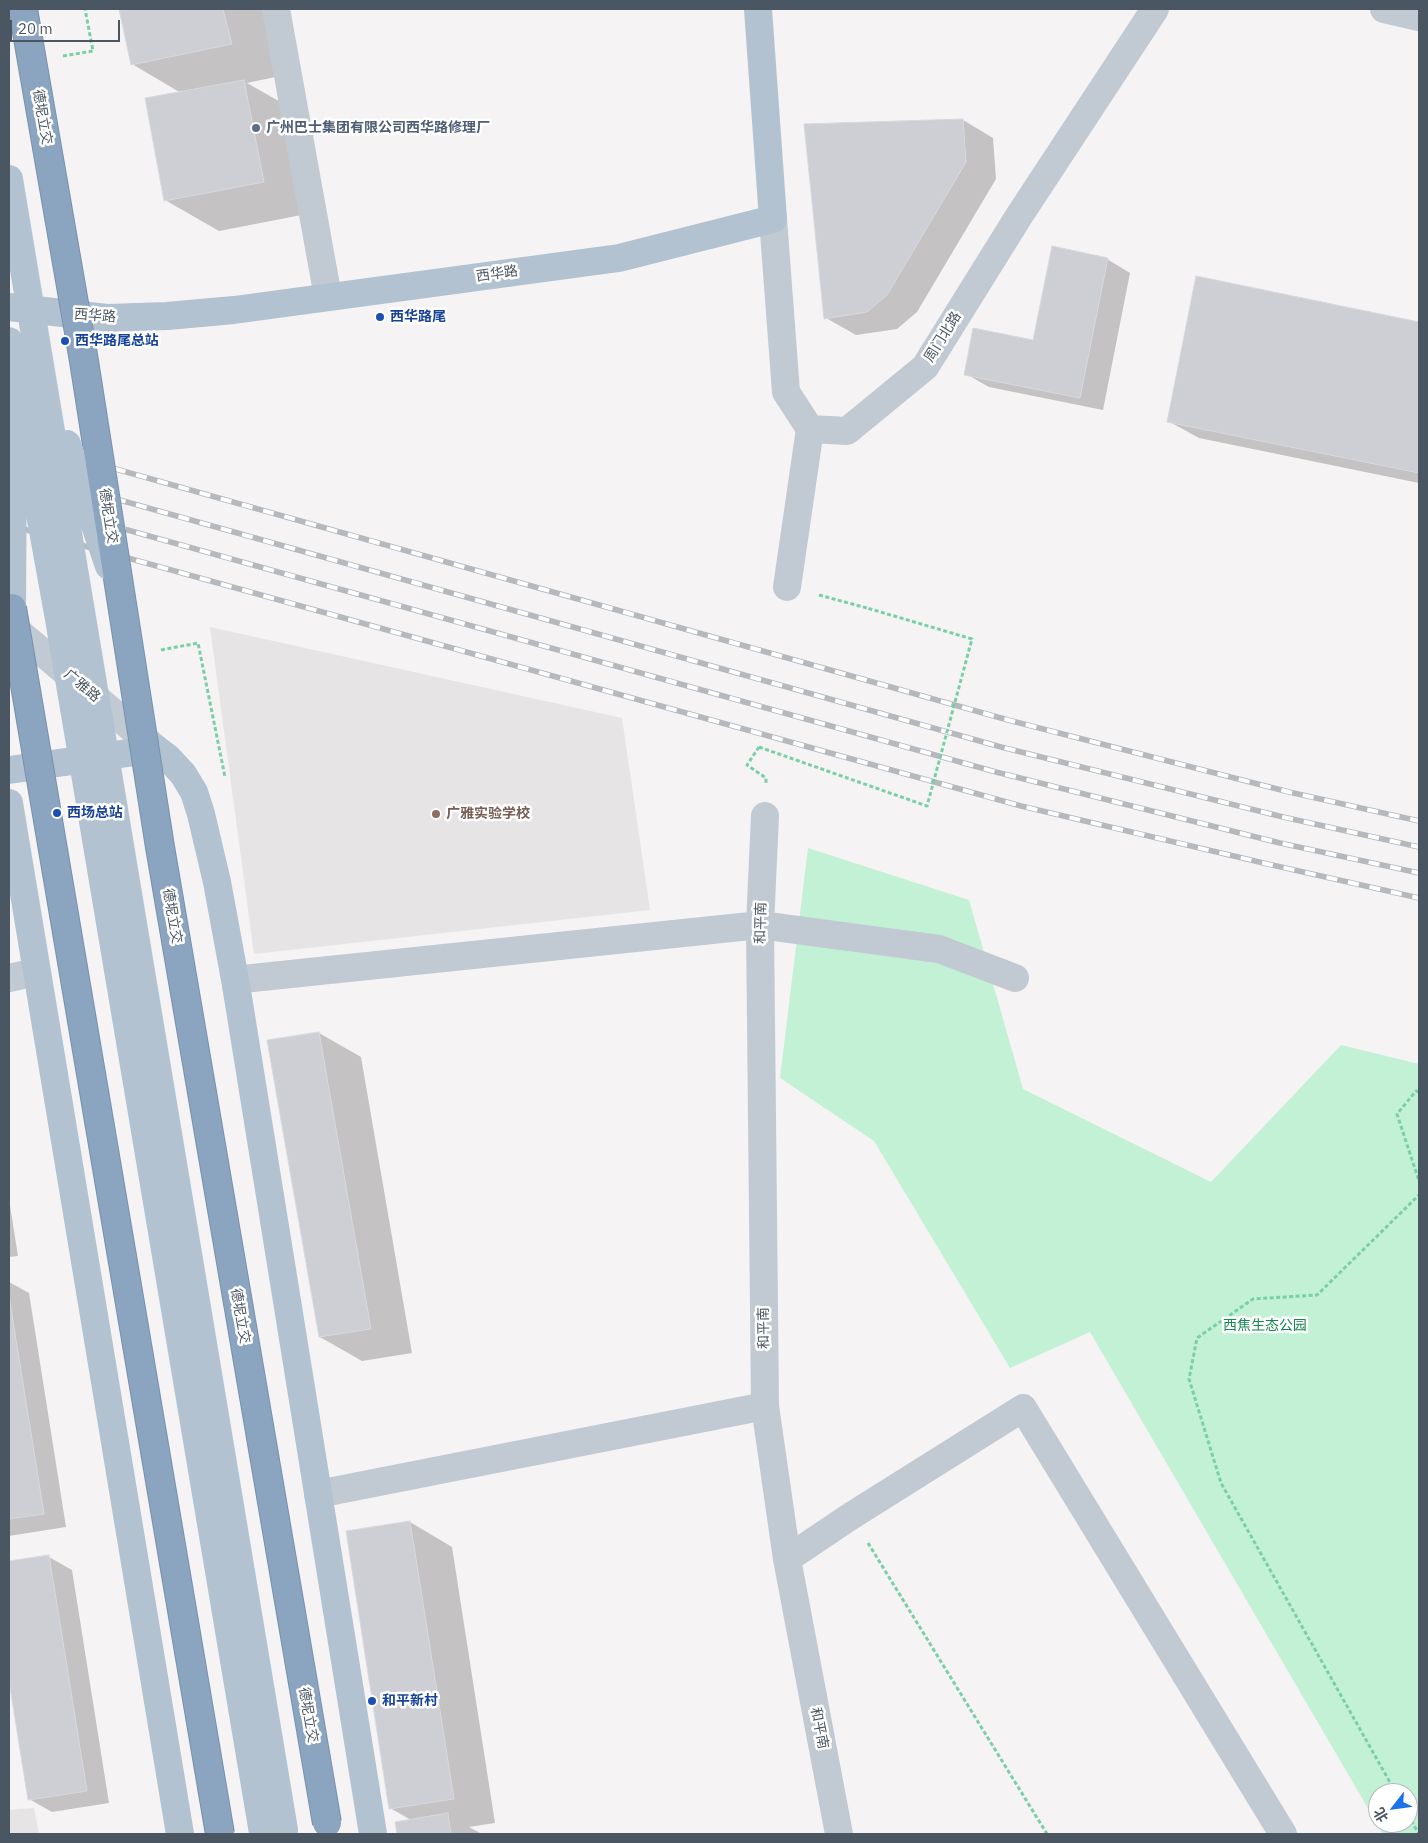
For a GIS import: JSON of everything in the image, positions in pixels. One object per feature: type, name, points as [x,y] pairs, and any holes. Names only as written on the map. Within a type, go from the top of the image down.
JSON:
[{"type":"highway","name":"德坭立交","points":[[24,9],[84,361],[160,847],[327,1823]]},
{"type":"highway","points":[[10,616],[220,1834]]},
{"type":"main road","points":[[758,9],[773,219]]},
{"type":"main road","points":[[9,179],[82,614],[274,1833]]},
{"type":"main road","name":"西华路","points":[[9,307],[107,318],[167,316],[234,310],[619,258],[773,219]]},
{"type":"main road","points":[[9,341],[274,1833]]},
{"type":"main road","points":[[82,614],[84,361]]},
{"type":"main road","points":[[40,367],[123,608]]},
{"type":"main road","points":[[10,616],[14,370]]},
{"type":"main road","points":[[9,770],[156,749],[168,758],[183,774],[194,792],[217,882],[236,985],[373,1834]]},
{"type":"main road","points":[[9,804],[180,1834]]},
{"type":"street","points":[[276,9],[328,297]]},
{"type":"street","name":"周门北路","points":[[810,430],[847,431],[925,367],[1018,216],[1155,9]]},
{"type":"street","points":[[1384,9],[1419,17]]},
{"type":"street","points":[[773,219],[786,392],[810,430],[787,586]]},
{"type":"street","name":"广雅路","points":[[10,616],[156,749]]},
{"type":"street","name":"和平南","points":[[765,816],[760,925],[765,1406],[787,1560],[838,1834]]},
{"type":"street","points":[[236,985],[243,979],[760,925],[939,949],[1015,978]]},
{"type":"street","points":[[9,978],[36,972]]},
{"type":"street","points":[[318,1494],[765,1406]]},
{"type":"street","points":[[787,1560],[851,1516],[1023,1408],[1283,1834]]},
{"type":"path","points":[[63,56],[93,51],[85,9]]},
{"type":"path","points":[[765,816],[766,778],[747,765],[759,748],[927,806],[972,639],[787,586]]},
{"type":"path","points":[[158,650],[198,643],[227,786]]},
{"type":"path","points":[[1419,1092],[1416,1091],[1397,1114],[1419,1181]]},
{"type":"path","points":[[1390,1783],[1221,1483],[1189,1379],[1197,1338],[1253,1299],[1317,1295],[1419,1194]]},
{"type":"path","points":[[851,1516],[1047,1834]]},
{"type":"shaded area","name":"广雅实验学校","points":[[210,627],[622,718],[650,910],[254,954]]},
{"type":"shaded area","points":[[34,1808],[39,1834],[9,1834],[9,1810]]},
{"type":"green space","name":"西焦生态公园","points":[[808,848],[969,900],[1023,1089],[1211,1182],[1341,1045],[1419,1064],[1419,1834],[1383,1834],[1418,1833],[1418,1783],[1368,1783],[1368,1808],[1090,1332],[1010,1368],[874,1141],[780,1078]]},
{"type":"building","points":[[119,9],[223,9],[232,44],[131,65]]},
{"type":"building","points":[[244,80],[264,182],[164,201],[145,98]]},
{"type":"building","points":[[963,119],[966,162],[887,295],[867,312],[824,319],[804,124]]},
{"type":"building","points":[[1052,246],[1108,258],[1080,398],[964,375],[973,328],[1033,340]]},
{"type":"building","points":[[1196,276],[1419,322],[1419,473],[1167,422]]},
{"type":"building","points":[[319,1032],[371,1329],[319,1337],[267,1040]]},
{"type":"building","points":[[9,1296],[44,1514],[9,1519]]},
{"type":"building","points":[[410,1521],[454,1799],[389,1809],[346,1531]]},
{"type":"building","points":[[49,1555],[87,1791],[28,1800],[9,1681],[9,1561]]},
{"type":"building","points":[[448,1813],[451,1834],[397,1834],[395,1822]]},
{"type":"railway","points":[[9,439],[1008,720],[1289,792],[1419,821]]},
{"type":"railway","points":[[9,469],[1001,747],[1283,817],[1419,847]]},
{"type":"railway","points":[[9,497],[996,772],[1280,843],[1419,873]]},
{"type":"railway","points":[[9,525],[1021,806],[1419,898]]},
{"type":"place","name":"广州巴士集团有限公司西华路修理厂","points":[[256,128]]},
{"type":"place","name":"西华路尾","points":[[380,317]]},
{"type":"place","name":"西华路尾总站","points":[[65,341]]},
{"type":"place","name":"西场总站","points":[[57,813]]},
{"type":"place","name":"广雅实验学校","points":[[436,814]]},
{"type":"place","name":"和平新村","points":[[372,1701]]}]
